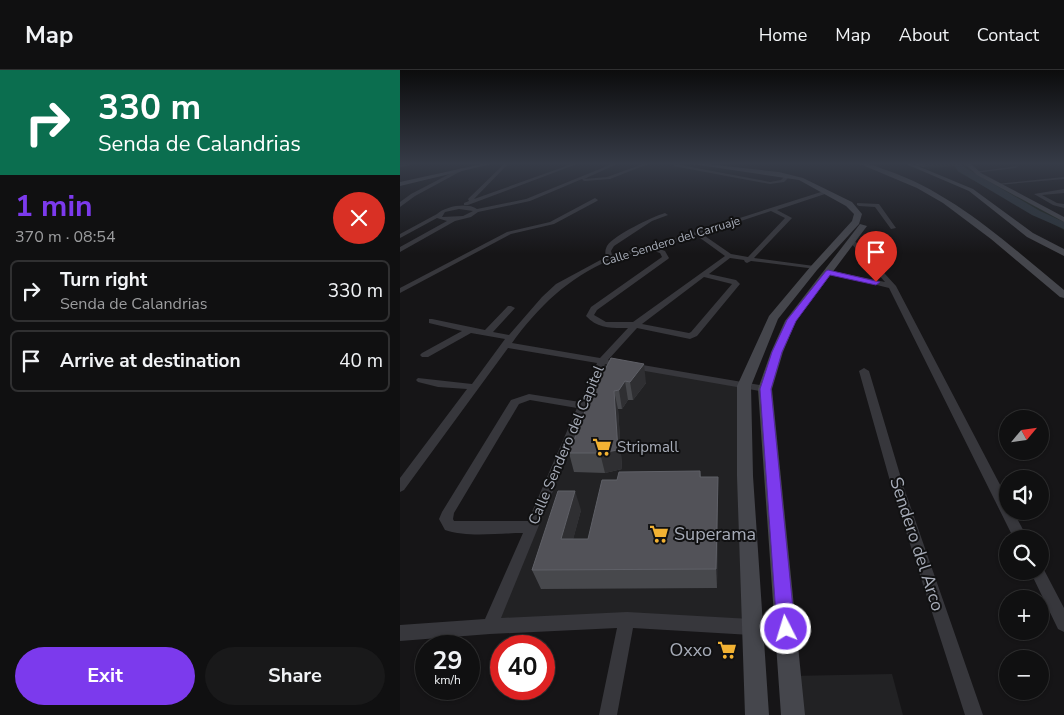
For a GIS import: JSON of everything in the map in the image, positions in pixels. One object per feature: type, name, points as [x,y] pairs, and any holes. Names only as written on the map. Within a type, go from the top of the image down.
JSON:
[{"type":"street","points":[[400,205],[415,194]]},
{"type":"street","points":[[466,204],[476,194]]},
{"type":"street","points":[[400,236],[443,211],[493,194]]},
{"type":"street","points":[[439,215],[446,219],[465,217],[476,211],[528,200],[543,194]]},
{"type":"street","name":"Calle Sendero del Carruaje","points":[[400,487],[404,474],[508,342],[545,299],[559,286],[609,258],[651,248],[819,194]]},
{"type":"street","points":[[757,715],[752,593],[744,476],[744,386],[773,318],[858,217],[857,211],[833,194]]},
{"type":"street","points":[[837,194],[859,204],[877,205],[893,228]]},
{"type":"street","points":[[934,194],[947,201],[1064,295]]},
{"type":"street","points":[[941,194],[954,201],[1064,288]]},
{"type":"street","points":[[976,194],[1030,235],[1064,253]]},
{"type":"street","points":[[1017,194],[1064,220]]},
{"type":"street","points":[[1037,194],[1055,204],[1064,206]]},
{"type":"street","points":[[400,291],[509,233],[540,227],[595,200]]},
{"type":"street","points":[[793,715],[765,389],[777,352],[792,320],[852,241],[867,218],[866,213],[859,204]]},
{"type":"street","points":[[459,207],[468,207],[476,211]]},
{"type":"street","points":[[745,259],[789,218],[771,209]]},
{"type":"street","points":[[609,258],[609,248],[611,245],[650,220],[665,214]]},
{"type":"street","points":[[400,250],[454,219]]},
{"type":"street","points":[[697,233],[729,256],[812,271]]},
{"type":"street","points":[[852,241],[892,286],[1016,530]]},
{"type":"street","points":[[651,248],[663,252],[666,258],[594,309],[590,316],[596,321],[605,325],[635,325],[685,336],[694,334],[736,284],[703,275]]},
{"type":"street","name":"Calle Sendero del Capitel","points":[[490,626],[602,361],[635,325],[729,256]]},
{"type":"street","points":[[828,272],[892,286]]},
{"type":"street","points":[[487,333],[511,308]]},
{"type":"street","points":[[432,321],[487,333],[508,342],[602,361],[765,389]]},
{"type":"street","points":[[425,354],[470,330]]},
{"type":"street","name":"Sendero del Arco","points":[[864,371],[898,488],[974,715]]},
{"type":"street","points":[[421,380],[438,384],[474,386]]},
{"type":"street","points":[[531,527],[461,528],[450,526],[446,519],[448,512],[515,402],[529,396],[584,406]]},
{"type":"street","points":[[1042,580],[1064,624]]},
{"type":"street","points":[[400,633],[490,626],[627,620],[786,629]]},
{"type":"street","points":[[608,715],[627,620]]},
{"type":"shaded area","points":[[998,194],[1014,194],[1064,221],[1064,230]]},
{"type":"shaded area","points":[[602,361],[744,386],[752,627],[490,626]]},
{"type":"shaded area","points":[[892,674],[903,715],[793,715],[789,676]]},
{"type":"building","points":[[611,358],[644,364],[630,382],[625,381],[619,390],[614,391],[618,450],[600,453],[569,453],[589,401]]},
{"type":"building","name":"Superama","points":[[700,471],[700,477],[718,477],[716,569],[532,570],[558,491],[575,491],[561,539],[588,539],[602,480],[617,480],[619,472]]},
{"type":"waterway","points":[[1004,194],[1036,213],[1064,226]]},
{"type":"place","name":"Stripmall","points":[[602,447]]},
{"type":"place","name":"Superama","points":[[659,534]]},
{"type":"place","name":"Oxxo","points":[[727,650]]},
{"type":"route","points":[[786,629],[765,389],[777,352],[792,320],[828,272],[876,282]]}]
